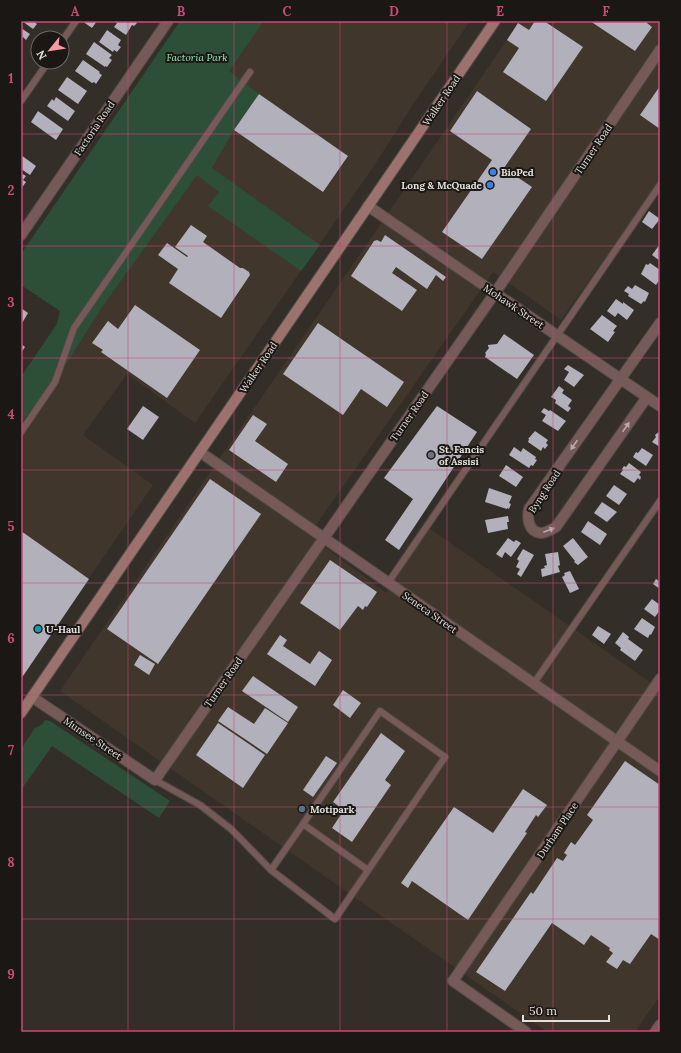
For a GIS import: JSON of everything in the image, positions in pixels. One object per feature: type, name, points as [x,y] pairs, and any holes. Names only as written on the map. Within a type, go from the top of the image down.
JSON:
[{"type":"main road","name":"Walker Road","points":[[21,713],[495,21]]},
{"type":"street","name":"Factoria Road","points":[[21,235],[168,21]]},
{"type":"street","name":"Turner Road","points":[[155,780],[494,293],[660,50]]},
{"type":"street","name":"Mohawk Street","points":[[368,206],[660,406]]},
{"type":"street","name":"Byng Road","points":[[647,396],[556,527],[540,533],[534,530],[529,524],[528,515],[530,509],[660,323]]},
{"type":"street","name":"Seneca Street","points":[[200,452],[660,771]]},
{"type":"street","name":"Durham Place","points":[[526,1032],[453,981],[660,679]]},
{"type":"street","name":"Munsee Street","points":[[32,697],[155,780]]},
{"type":"street","points":[[655,1032],[660,1025]]},
{"type":"lane","points":[[70,30],[76,21]]},
{"type":"lane","points":[[21,101],[42,70]]},
{"type":"lane","points":[[21,432],[55,382],[74,328],[250,72]]},
{"type":"lane","points":[[388,583],[660,185]]},
{"type":"lane","points":[[534,683],[660,501]]},
{"type":"lane","points":[[155,780],[200,805],[212,814],[231,829],[271,870],[335,919],[445,757],[380,711],[271,870]]},
{"type":"lane","points":[[303,824],[368,870]]},
{"type":"shaded area","points":[[264,21],[470,21],[414,103],[374,166],[195,423],[127,374],[83,435],[153,485],[21,677],[21,377],[57,324],[60,310]]},
{"type":"shaded area","points":[[520,21],[660,21],[660,181],[561,320],[493,272],[309,535],[386,593],[429,528],[660,689],[660,996],[635,1032],[547,1032],[60,691]]},
{"type":"green space","name":"Factoria Park","points":[[180,21],[264,21],[229,71],[259,94],[234,130],[212,168],[320,245],[301,271],[208,206],[219,192],[197,175],[100,310],[67,363],[21,423],[21,377],[57,324],[60,311],[21,285],[21,254]]},
{"type":"green space","points":[[45,720],[50,721],[170,801],[159,818],[52,746],[21,790],[21,749],[35,728],[43,724]]},
{"type":"building","points":[[22,21],[33,21],[37,24],[33,29]]},
{"type":"building","points":[[82,21],[97,21],[92,28]]},
{"type":"building","points":[[113,21],[135,21],[137,23],[134,26],[132,25],[126,35],[114,27],[117,23]]},
{"type":"building","points":[[535,21],[544,21],[583,47],[546,101],[503,72],[519,48],[507,40],[518,23],[529,30]]},
{"type":"building","points":[[590,21],[648,21],[647,23],[652,27],[635,51]]},
{"type":"building","points":[[21,28],[30,34],[26,40],[23,37],[21,40]]},
{"type":"building","points":[[107,30],[121,40],[118,45],[121,47],[117,52],[114,50],[113,52],[99,42]]},
{"type":"building","points":[[94,42],[112,55],[109,58],[112,60],[107,67],[86,54]]},
{"type":"building","points":[[83,60],[102,75],[96,84],[94,82],[92,83],[75,71]]},
{"type":"building","points":[[67,77],[87,91],[78,104],[58,90]]},
{"type":"building","points":[[660,86],[660,129],[640,115]]},
{"type":"building","points":[[477,91],[531,129],[504,168],[532,187],[482,259],[442,232],[492,160],[450,131]]},
{"type":"building","points":[[259,94],[348,156],[323,192],[234,130]]},
{"type":"building","points":[[56,97],[75,111],[68,121],[47,106],[52,99],[54,101]]},
{"type":"building","points":[[38,111],[63,129],[56,140],[31,122]]},
{"type":"building","points":[[21,155],[36,166],[30,175],[21,169]]},
{"type":"building","points":[[21,173],[26,176],[23,180],[26,182],[21,189]]},
{"type":"building","points":[[649,211],[660,219],[652,229],[642,222]]},
{"type":"building","points":[[191,225],[207,236],[203,242],[240,268],[243,268],[249,272],[250,275],[221,318],[169,283],[178,269],[158,255],[167,243],[187,257],[188,256],[175,247]]},
{"type":"building","points":[[385,235],[446,277],[443,281],[436,275],[427,289],[396,267],[392,273],[417,290],[402,311],[351,276],[374,241],[377,240],[381,242]]},
{"type":"building","points":[[660,244],[660,261],[652,255]]},
{"type":"building","points":[[650,263],[660,270],[660,279],[656,285],[641,274],[646,264],[648,265]]},
{"type":"building","points":[[635,285],[649,293],[645,302],[644,301],[641,304],[628,296],[629,294],[624,291],[628,286],[632,289]]},
{"type":"building","points":[[616,299],[634,310],[627,320],[618,313],[615,317],[607,311]]},
{"type":"building","points":[[135,305],[200,350],[167,398],[101,352],[103,350],[92,343],[108,321],[118,329]]},
{"type":"building","points":[[21,308],[28,313],[21,325]]},
{"type":"building","points":[[602,315],[617,326],[608,342],[590,329]]},
{"type":"building","points":[[318,323],[404,382],[387,407],[361,389],[343,415],[283,374]]},
{"type":"building","points":[[504,334],[534,355],[517,379],[485,357],[485,353],[489,348],[488,345],[497,344]]},
{"type":"building","points":[[21,344],[25,347],[21,353]]},
{"type":"building","points":[[568,365],[584,375],[574,387],[564,380],[569,372],[564,369]]},
{"type":"building","points":[[559,386],[564,390],[562,393],[572,400],[568,406],[571,408],[568,412],[555,403],[556,400],[551,397]]},
{"type":"building","points":[[143,406],[159,417],[143,440],[127,429]]},
{"type":"building","name":"St. Fancis of Assisi","points":[[437,406],[477,432],[399,550],[385,540],[413,499],[384,478]]},
{"type":"building","points":[[544,408],[549,411],[550,410],[566,421],[558,431],[542,421],[546,415],[541,412]]},
{"type":"building","points":[[253,415],[267,424],[255,441],[288,464],[276,482],[229,450]]},
{"type":"building","points":[[535,431],[548,440],[546,443],[548,445],[545,449],[543,447],[541,451],[528,442],[528,439]]},
{"type":"building","points":[[660,431],[660,447],[652,442],[656,437],[655,435]]},
{"type":"building","points":[[514,447],[521,452],[523,448],[536,457],[535,459],[537,460],[533,466],[531,465],[529,468],[509,455]]},
{"type":"building","points":[[642,448],[653,455],[646,466],[633,457],[636,452],[638,453]]},
{"type":"building","points":[[629,463],[641,472],[639,475],[641,477],[640,480],[638,478],[634,483],[620,474],[624,466],[626,467]]},
{"type":"building","points":[[506,465],[523,477],[516,487],[499,476]]},
{"type":"building","points":[[210,479],[261,514],[158,664],[107,629]]},
{"type":"building","points":[[614,485],[627,494],[619,505],[606,496]]},
{"type":"building","points":[[489,488],[512,496],[509,503],[511,504],[509,509],[485,502]]},
{"type":"building","points":[[602,502],[617,512],[607,522],[594,513]]},
{"type":"building","points":[[508,516],[508,529],[488,533],[485,520]]},
{"type":"building","points":[[588,521],[607,534],[600,545],[581,532]]},
{"type":"building","name":"U-Haul","points":[[21,531],[89,579],[21,679]]},
{"type":"building","points":[[508,538],[514,542],[516,540],[521,543],[511,557],[505,552],[502,558],[496,554]]},
{"type":"building","points":[[573,538],[588,557],[578,565],[574,562],[575,561],[563,546]]},
{"type":"building","points":[[523,549],[534,555],[521,577],[517,574],[520,569],[516,567],[519,561],[517,559]]},
{"type":"building","points":[[558,552],[560,565],[558,566],[560,572],[542,577],[541,569],[545,568],[544,566],[547,565],[545,554]]},
{"type":"building","points":[[330,560],[377,592],[367,607],[365,606],[363,610],[358,606],[340,630],[300,603]]},
{"type":"building","points":[[570,571],[579,589],[570,593],[562,577],[565,575],[564,573]]},
{"type":"building","points":[[656,579],[660,582],[660,589],[653,584]]},
{"type":"building","points":[[652,599],[660,605],[660,610],[655,617],[644,609]]},
{"type":"building","points":[[642,618],[655,627],[648,638],[634,629]]},
{"type":"building","points":[[598,626],[611,634],[604,644],[592,635]]},
{"type":"building","points":[[623,632],[629,637],[628,639],[643,650],[635,661],[620,650],[621,648],[615,643]]},
{"type":"building","points":[[280,635],[287,640],[283,646],[310,664],[319,651],[332,660],[315,686],[267,654]]},
{"type":"building","points":[[140,655],[155,664],[149,675],[134,665]]},
{"type":"building","points":[[253,676],[298,707],[288,722],[242,691]]},
{"type":"building","points":[[343,690],[361,703],[350,718],[333,705]]},
{"type":"building","points":[[228,707],[254,724],[265,708],[288,723],[267,754],[218,721]]},
{"type":"building","points":[[218,723],[265,755],[243,788],[196,755]]},
{"type":"building","points":[[381,733],[405,751],[385,780],[391,785],[352,842],[332,828],[344,810],[333,802]]},
{"type":"building","points":[[326,756],[337,763],[313,797],[303,790]]},
{"type":"building","points":[[625,761],[660,785],[660,940],[651,934],[630,964],[623,960],[617,969],[606,962],[613,953],[609,950],[610,948],[591,935],[584,945],[552,923],[505,991],[476,972],[531,892],[533,894],[557,858],[563,861],[567,855],[564,853],[571,842],[575,845],[593,820],[587,815]]},
{"type":"building","points":[[523,789],[547,805],[538,817],[536,815],[525,832],[527,833],[468,920],[412,881],[408,888],[401,883],[454,807],[493,833]]},
{"type":"place","name":"BioPed","points":[[493,172]]},
{"type":"place","name":"Long & McQuade","points":[[490,185]]},
{"type":"place","name":"St. Fancis of Assisi","points":[[431,455]]},
{"type":"place","name":"U-Haul","points":[[38,629]]},
{"type":"place","name":"Motipark","points":[[302,809]]}]
